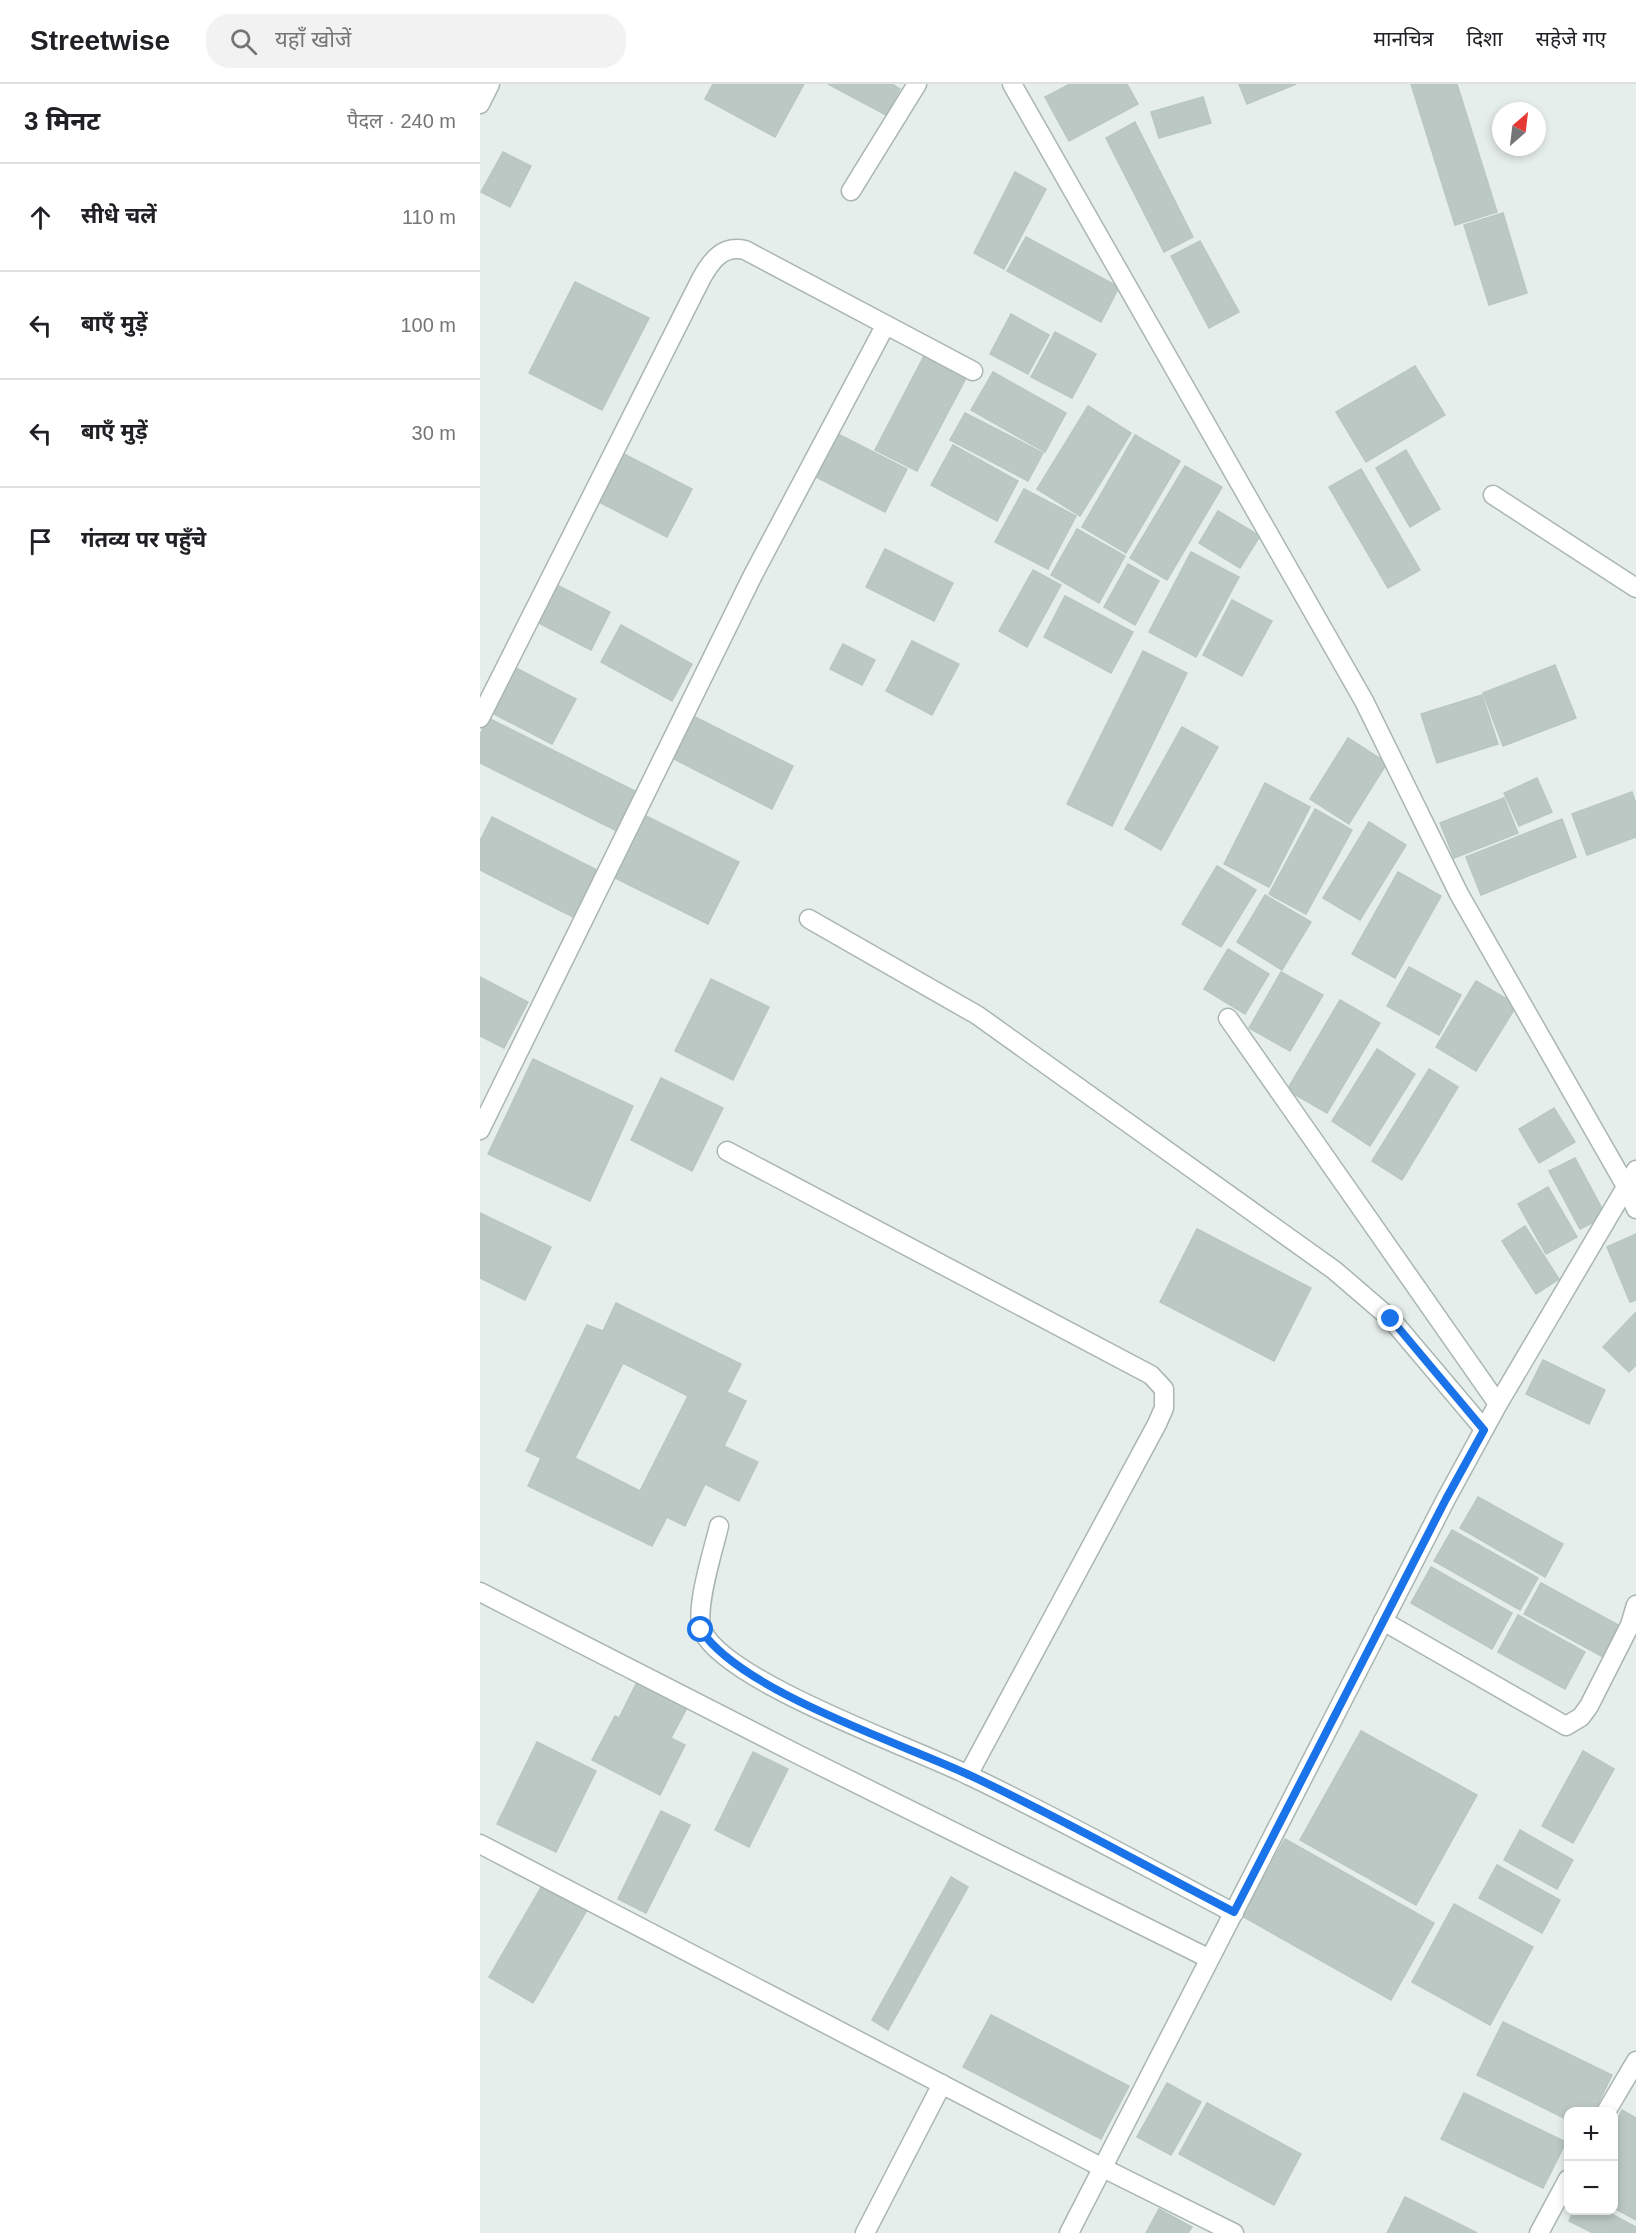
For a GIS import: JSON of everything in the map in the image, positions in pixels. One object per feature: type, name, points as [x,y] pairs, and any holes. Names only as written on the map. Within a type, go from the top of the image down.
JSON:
[{"type":"street","points":[[480,104],[490,84]]},
{"type":"street","points":[[851,191],[917,84]]},
{"type":"street","points":[[1012,84],[1364,701],[1459,894],[1627,1188],[1636,1209]]},
{"type":"street","points":[[480,717],[701,279],[718,255],[732,249],[745,250],[973,371]]},
{"type":"street","points":[[480,1130],[753,575],[885,326]]},
{"type":"street","points":[[1493,495],[1636,588]]},
{"type":"street","points":[[809,919],[977,1015],[1334,1269],[1391,1319],[1484,1430]]},
{"type":"street","points":[[1228,1018],[1498,1404]]},
{"type":"street","points":[[727,1151],[1151,1375],[1164,1389],[1164,1408],[1157,1424],[968,1774]]},
{"type":"street","points":[[1069,2233],[1208,1958],[1484,1430],[1636,1170]]},
{"type":"street","points":[[719,1526],[700,1611],[701,1630],[710,1643],[753,1676],[826,1712],[968,1774],[1234,1912]]},
{"type":"street","points":[[480,1592],[1208,1958]]},
{"type":"street","points":[[1383,1621],[1566,1726],[1581,1717],[1589,1706],[1629,1626],[1636,1605]]},
{"type":"street","points":[[480,1844],[1101,2168],[1234,2233]]},
{"type":"street","points":[[1609,2107],[1636,2061]]},
{"type":"street","points":[[865,2233],[942,2084]]},
{"type":"street","points":[[1539,2233],[1564,2188]]},
{"type":"building","points":[[713,84],[804,84],[775,137],[705,99]]},
{"type":"building","points":[[828,84],[892,84],[900,89],[886,115]]},
{"type":"building","points":[[1070,84],[1127,84],[1138,104],[1069,141],[1045,97]]},
{"type":"building","points":[[1239,84],[1296,84],[1247,104]]},
{"type":"building","points":[[1411,84],[1457,84],[1497,212],[1455,225]]},
{"type":"building","points":[[1203,97],[1211,123],[1159,138],[1151,112]]},
{"type":"building","points":[[1135,122],[1193,237],[1164,252],[1106,138]]},
{"type":"building","points":[[503,152],[531,166],[510,207],[481,192]]},
{"type":"building","points":[[1015,172],[1046,189],[1004,269],[974,253]]},
{"type":"building","points":[[1503,213],[1527,293],[1489,305],[1464,225]]},
{"type":"building","points":[[1026,237],[1119,287],[1101,322],[1007,271]]},
{"type":"building","points":[[1200,241],[1239,312],[1209,328],[1171,256]]},
{"type":"building","points":[[575,282],[649,318],[602,410],[529,373]]},
{"type":"building","points":[[1011,314],[1049,335],[1028,374],[990,354]]},
{"type":"building","points":[[1055,332],[1096,354],[1072,398],[1031,377]]},
{"type":"building","points":[[925,354],[967,376],[917,471],[875,450]]},
{"type":"building","points":[[1415,366],[1445,415],[1366,462],[1336,412]]},
{"type":"building","points":[[993,372],[1066,413],[1045,452],[971,410]]},
{"type":"building","points":[[1088,406],[1131,433],[1080,516],[1037,489]]},
{"type":"building","points":[[965,413],[1043,453],[1028,481],[950,440]]},
{"type":"building","points":[[834,432],[907,469],[885,512],[812,475]]},
{"type":"building","points":[[1135,435],[1180,461],[1126,553],[1082,527]]},
{"type":"building","points":[[953,445],[1018,481],[997,521],[931,485]]},
{"type":"building","points":[[1406,450],[1440,509],[1410,527],[1376,468]]},
{"type":"building","points":[[624,454],[692,489],[667,537],[599,502]]},
{"type":"building","points":[[1185,466],[1222,487],[1167,580],[1130,558]]},
{"type":"building","points":[[1361,469],[1420,570],[1388,588],[1329,487]]},
{"type":"building","points":[[1024,489],[1076,516],[1048,569],[995,542]]},
{"type":"building","points":[[1218,511],[1260,536],[1240,568],[1199,543]]},
{"type":"building","points":[[1077,529],[1125,556],[1099,603],[1051,575]]},
{"type":"building","points":[[885,549],[953,583],[934,621],[866,587]]},
{"type":"building","points":[[1191,552],[1239,577],[1196,657],[1149,632]]},
{"type":"building","points":[[1128,564],[1159,581],[1135,625],[1104,607]]},
{"type":"building","points":[[1033,570],[1061,585],[1027,647],[999,631]]},
{"type":"building","points":[[553,583],[610,612],[591,650],[533,620]]},
{"type":"building","points":[[1065,596],[1133,632],[1111,673],[1044,637]]},
{"type":"building","points":[[1232,600],[1272,621],[1242,676],[1203,655]]},
{"type":"building","points":[[621,625],[692,664],[672,701],[601,662]]},
{"type":"building","points":[[912,641],[959,664],[932,715],[886,691]]},
{"type":"building","points":[[843,644],[875,660],[862,685],[830,669]]},
{"type":"building","points":[[1143,651],[1187,673],[1112,826],[1067,804]]},
{"type":"building","points":[[1555,665],[1576,718],[1503,746],[1483,693]]},
{"type":"building","points":[[516,668],[576,699],[552,744],[492,713]]},
{"type":"building","points":[[1482,695],[1498,744],[1437,763],[1421,714]]},
{"type":"building","points":[[695,717],[793,766],[772,809],[674,759]]},
{"type":"building","points":[[488,718],[639,793],[619,832],[480,763],[480,735]]},
{"type":"building","points":[[1182,727],[1218,747],[1161,850],[1125,829]]},
{"type":"building","points":[[1348,738],[1387,763],[1349,824],[1310,799]]},
{"type":"building","points":[[1537,778],[1552,812],[1519,826],[1504,793]]},
{"type":"building","points":[[1265,783],[1310,807],[1269,887],[1224,864]]},
{"type":"building","points":[[1632,792],[1636,804],[1636,837],[1587,855],[1572,814]]},
{"type":"building","points":[[1504,798],[1518,833],[1454,858],[1440,823]]},
{"type":"building","points":[[1315,809],[1352,830],[1306,914],[1269,894]]},
{"type":"building","points":[[644,815],[739,862],[708,924],[613,877]]},
{"type":"building","points":[[492,817],[599,871],[575,918],[480,870],[480,841]]},
{"type":"building","points":[[1562,819],[1576,857],[1481,895],[1466,857]]},
{"type":"building","points":[[1369,822],[1406,845],[1360,920],[1323,898]]},
{"type":"building","points":[[1217,866],[1256,890],[1221,947],[1182,924]]},
{"type":"building","points":[[1398,872],[1441,896],[1395,978],[1352,954]]},
{"type":"building","points":[[1265,895],[1311,922],[1282,970],[1237,942]]},
{"type":"building","points":[[1228,949],[1269,974],[1245,1014],[1204,989]]},
{"type":"building","points":[[1409,967],[1461,995],[1439,1035],[1387,1006]]},
{"type":"building","points":[[1281,972],[1323,995],[1290,1051],[1249,1028]]},
{"type":"building","points":[[480,977],[528,1002],[504,1048],[480,1036]]},
{"type":"building","points":[[711,979],[769,1007],[733,1080],[675,1051]]},
{"type":"building","points":[[1476,981],[1517,1005],[1476,1071],[1436,1047]]},
{"type":"building","points":[[1340,1000],[1380,1023],[1327,1113],[1287,1090]]},
{"type":"building","points":[[1377,1049],[1415,1074],[1370,1146],[1332,1121]]},
{"type":"building","points":[[533,1059],[633,1106],[590,1201],[488,1154]]},
{"type":"building","points":[[1429,1069],[1458,1087],[1402,1180],[1372,1161]]},
{"type":"building","points":[[661,1078],[723,1108],[692,1171],[631,1140]]},
{"type":"building","points":[[1554,1108],[1575,1142],[1539,1163],[1519,1129]]},
{"type":"building","points":[[1575,1158],[1606,1216],[1580,1229],[1549,1171]]},
{"type":"building","points":[[1548,1187],[1577,1237],[1546,1254],[1518,1204]]},
{"type":"building","points":[[480,1213],[551,1247],[525,1300],[480,1278]]},
{"type":"building","points":[[1525,1226],[1559,1279],[1536,1294],[1502,1241]]},
{"type":"building","points":[[1197,1229],[1311,1288],[1274,1361],[1160,1302]]},
{"type":"building","points":[[1636,1234],[1636,1300],[1630,1302],[1607,1247]]},
{"type":"building","points":[[616,1303],[741,1364],[727,1392],[746,1401],[724,1446],[758,1462],[739,1501],[705,1484],[685,1526],[667,1517],[652,1546],[528,1486],[541,1458],[526,1451],[587,1325],[603,1331]],"holes":[[[623,1363],[688,1396],[640,1491],[575,1458]]]},
{"type":"building","points":[[1636,1312],[1636,1365],[1629,1372],[1603,1347]]},
{"type":"building","points":[[1543,1360],[1605,1390],[1589,1424],[1526,1394]]},
{"type":"building","points":[[1478,1497],[1563,1544],[1545,1577],[1460,1528]]},
{"type":"building","points":[[1452,1530],[1538,1578],[1520,1610],[1434,1561]]},
{"type":"building","points":[[1431,1567],[1512,1613],[1492,1649],[1411,1603]]},
{"type":"building","points":[[1541,1583],[1622,1627],[1605,1658],[1524,1614]]},
{"type":"building","points":[[1518,1615],[1585,1652],[1565,1689],[1498,1652]]},
{"type":"building","points":[[639,1678],[689,1704],[671,1738],[685,1745],[660,1795],[592,1760],[615,1716],[619,1718]]},
{"type":"building","points":[[1361,1731],[1477,1795],[1416,1905],[1300,1840]]},
{"type":"building","points":[[537,1742],[596,1771],[556,1852],[497,1824]]},
{"type":"building","points":[[1583,1751],[1614,1769],[1573,1843],[1542,1826]]},
{"type":"building","points":[[753,1752],[788,1769],[749,1847],[715,1830]]},
{"type":"building","points":[[661,1811],[690,1825],[646,1913],[618,1899]]},
{"type":"building","points":[[1520,1830],[1573,1860],[1557,1889],[1504,1860]]},
{"type":"building","points":[[1285,1839],[1434,1923],[1391,2000],[1242,1916]]},
{"type":"building","points":[[1497,1865],[1560,1900],[1542,1933],[1479,1898]]},
{"type":"building","points":[[951,1877],[968,1887],[888,2030],[872,2020]]},
{"type":"building","points":[[543,1884],[587,1910],[533,2003],[489,1977]]},
{"type":"building","points":[[1454,1904],[1533,1947],[1490,2025],[1412,1982]]},
{"type":"building","points":[[991,2015],[1129,2086],[1101,2139],[963,2067]]},
{"type":"building","points":[[1503,2022],[1612,2075],[1596,2107],[1564,2107],[1564,2118],[1477,2075]]},
{"type":"building","points":[[1167,2083],[1201,2102],[1171,2155],[1137,2137]]},
{"type":"building","points":[[1464,2093],[1564,2141],[1564,2146],[1543,2188],[1441,2139]]},
{"type":"building","points":[[1207,2103],[1301,2154],[1274,2205],[1179,2154]]},
{"type":"building","points":[[1622,2110],[1636,2118],[1636,2220],[1618,2210],[1618,2118]]},
{"type":"building","points":[[1405,2197],[1477,2233],[1387,2233]]},
{"type":"building","points":[[1159,2209],[1192,2227],[1188,2233],[1146,2233]]},
{"type":"building","points":[[1572,2215],[1613,2215],[1636,2227],[1636,2233],[1593,2233],[1569,2221]]},
{"type":"route","points":[[701,1630],[710,1643],[723,1655],[753,1676],[826,1712],[968,1774],[1234,1912],[1446,1499],[1484,1430],[1391,1319]]}]
